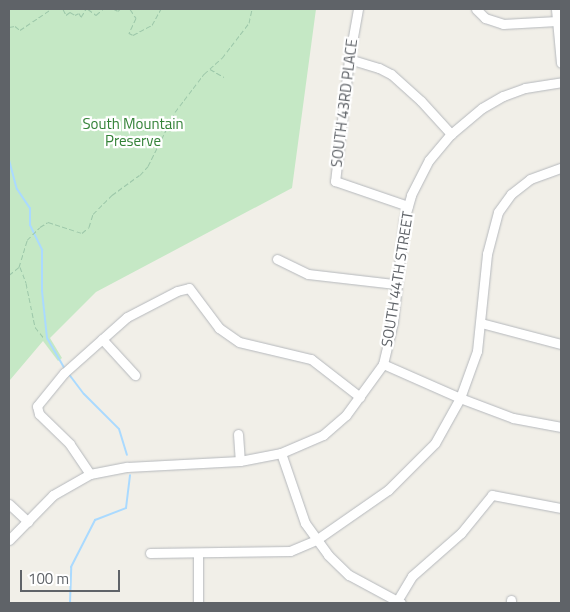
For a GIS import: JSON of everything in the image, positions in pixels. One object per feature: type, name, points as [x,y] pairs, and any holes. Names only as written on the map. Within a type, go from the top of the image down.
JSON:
[{"type":"street","name":"SOUTH 43RD PLACE","points":[[358,9],[349,59],[335,180],[342,185],[408,206]]},
{"type":"street","points":[[476,9],[485,18],[503,24],[557,21]]},
{"type":"street","points":[[556,9],[561,63]]},
{"type":"street","points":[[349,59],[379,68],[390,74],[421,101],[451,134]]},
{"type":"street","name":"SOUTH 44TH STREET","points":[[9,540],[53,495],[90,474],[128,467],[240,461],[281,453],[322,435],[346,415],[383,364],[393,322],[395,284],[408,206],[418,178],[429,160],[451,134],[482,108],[503,96],[525,88],[561,82]]},
{"type":"street","points":[[150,553],[290,551],[316,540],[388,490],[435,443],[460,398],[477,351],[487,254],[498,212],[511,194],[530,179],[561,168]]},
{"type":"street","points":[[276,259],[308,274],[395,284]]},
{"type":"street","points":[[90,474],[70,444],[39,414],[37,406],[64,374],[102,338],[128,317],[177,291],[189,288],[219,328],[239,342],[311,359],[360,397]]},
{"type":"street","points":[[481,323],[561,344]]},
{"type":"street","points":[[102,338],[136,375]]},
{"type":"street","points":[[383,364],[460,398],[513,418],[561,427]]},
{"type":"street","points":[[238,434],[240,461]]},
{"type":"street","points":[[281,453],[297,505],[305,523],[316,540],[349,575],[399,602],[400,592],[412,576],[461,533],[492,495],[561,508]]},
{"type":"street","points":[[9,504],[28,522]]},
{"type":"street","points":[[198,553],[198,603]]},
{"type":"path","points":[[9,28],[15,26],[20,30],[51,9]]},
{"type":"path","points":[[63,9],[66,15],[70,12],[75,15],[79,12],[80,17],[87,9],[96,15],[103,9]]},
{"type":"path","points":[[114,9],[118,11],[120,9]]},
{"type":"path","points":[[130,9],[136,18],[129,33],[133,35],[152,25],[161,9]]},
{"type":"path","points":[[9,275],[19,266],[27,240],[40,227],[48,222],[82,233],[89,227],[94,214],[112,195],[148,166],[175,112],[210,69],[222,58],[249,23],[252,9]]},
{"type":"path","points":[[210,69],[224,76]]},
{"type":"path","points":[[19,266],[26,283],[35,327],[44,338]]},
{"type":"green space","name":"South Mountain Preserve","points":[[9,9],[316,9],[292,188],[96,292],[50,338],[62,358],[58,361],[43,341],[10,380]]},
{"type":"waterway","points":[[9,160],[17,189],[30,208],[30,225],[42,250],[42,291],[47,338],[65,369]]},
{"type":"waterway","points":[[68,373],[84,394],[119,429],[127,455]]},
{"type":"waterway","points":[[70,603],[71,567],[95,520],[126,508],[130,475]]}]
